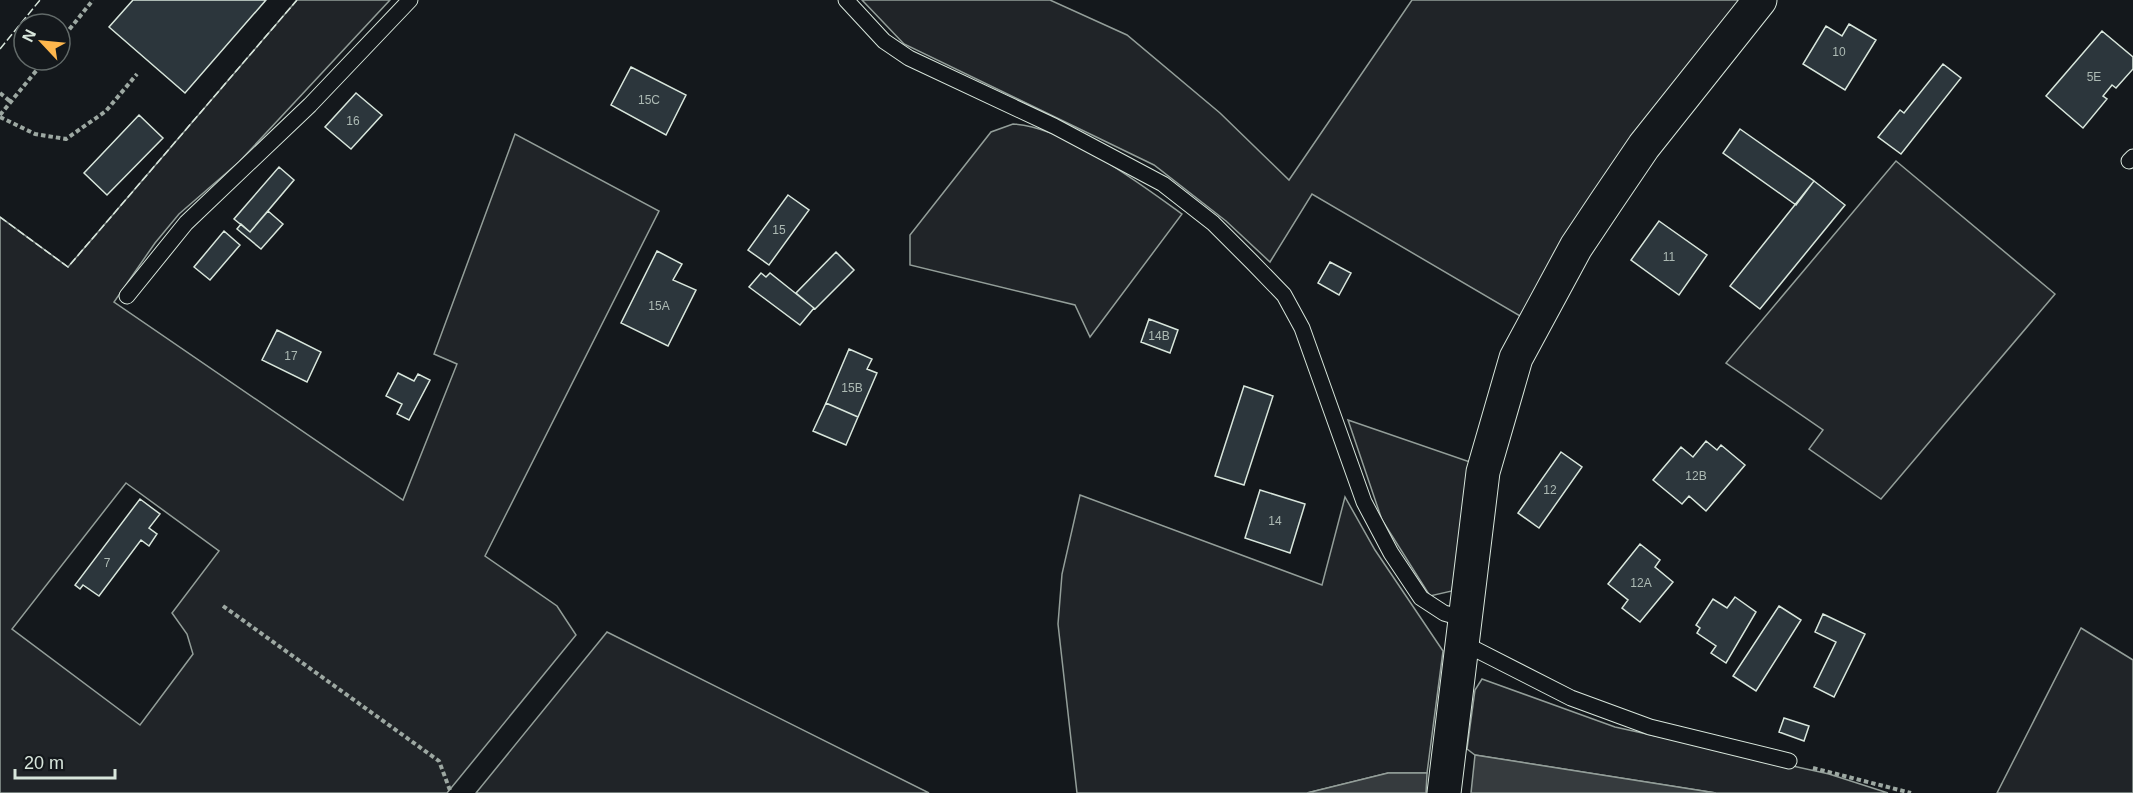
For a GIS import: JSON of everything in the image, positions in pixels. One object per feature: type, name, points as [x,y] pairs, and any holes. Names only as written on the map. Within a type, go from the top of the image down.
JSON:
[{"type":"street","points":[[1444,793],[1483,472],[1516,358],[1576,247],[1644,146],[1760,0]]},
{"type":"lane","points":[[127,296],[186,223],[310,105],[410,0]]},
{"type":"lane","points":[[846,0],[884,40],[909,58],[1054,126],[1162,184],[1213,223],[1252,262],[1284,296],[1302,328],[1364,502],[1391,554],[1420,598],[1444,613],[1464,631],[1571,698],[1650,728],[1789,762]]},
{"type":"path","points":[[72,26],[93,0]]},
{"type":"path","points":[[35,72],[0,116],[35,134],[66,139],[106,111],[137,74]]},
{"type":"path","points":[[0,93],[11,102]]},
{"type":"path","points":[[223,606],[439,761],[451,793]]},
{"type":"path","points":[[1789,762],[1911,793]]},
{"type":"shaded area","points":[[297,0],[390,0],[239,162],[179,214],[155,243],[114,302],[403,500],[457,364],[434,354],[515,134],[659,211],[485,556],[557,606],[576,635],[447,793],[0,793],[0,217],[68,267]],"holes":[[[126,483],[219,551],[172,613],[187,634],[193,654],[140,725],[12,629]]]},
{"type":"shaded area","points":[[862,0],[1050,0],[1127,35],[1220,113],[1289,180],[1412,0],[1744,0],[1599,184],[1520,316],[1312,194],[1270,262],[1226,221],[1154,165],[904,44]]},
{"type":"shaded area","points":[[1013,124],[1033,127],[1078,145],[1124,173],[1182,214],[1090,337],[1075,305],[910,265],[910,235],[991,132]]},
{"type":"shaded area","points":[[1896,161],[2055,294],[1881,499],[1809,449],[1823,430],[1726,363]]},
{"type":"shaded area","points":[[1348,420],[1470,462],[1452,591],[1430,596],[1382,520]]},
{"type":"shaded area","points":[[1080,495],[1322,585],[1345,497],[1375,550],[1443,651],[1427,773],[1388,773],[1307,793],[1077,793],[1058,624],[1062,574]]},
{"type":"shaded area","points":[[2081,628],[2133,660],[2133,793],[1997,793]]},
{"type":"shaded area","points":[[607,632],[929,793],[476,793]]},
{"type":"shaded area","points":[[1482,679],[1615,727],[1829,774],[1888,793],[1716,793],[1475,755],[1467,749],[1475,690]]},
{"type":"shaded area","points":[[1475,755],[1716,793],[1471,793]]},
{"type":"shaded area","points":[[1388,773],[1427,773],[1426,793],[1307,793]]},
{"type":"building","points":[[133,0],[266,0],[185,93],[109,27]]},
{"type":"building","points":[[1849,24],[1876,40],[1845,90],[1803,64],[1826,26],[1842,36]]},
{"type":"building","points":[[2102,31],[2133,57],[2133,69],[2116,88],[2112,85],[2103,96],[2107,99],[2083,128],[2046,96]]},
{"type":"building","points":[[1943,64],[1961,78],[1901,154],[1878,137],[1900,110],[1904,113]]},
{"type":"building","points":[[631,67],[686,95],[666,135],[611,105]]},
{"type":"building","points":[[356,93],[382,115],[351,149],[325,127]]},
{"type":"building","points":[[139,115],[163,138],[107,195],[84,173]]},
{"type":"building","points":[[1740,129],[1814,181],[1796,205],[1723,153]]},
{"type":"building","points":[[279,167],[294,180],[250,232],[234,219]]},
{"type":"building","points":[[1814,181],[1845,205],[1760,309],[1730,286]]},
{"type":"building","points":[[788,195],[809,210],[769,265],[748,250]]},
{"type":"building","points":[[268,211],[283,224],[261,249],[237,229],[241,224],[250,232]]},
{"type":"building","points":[[1659,221],[1707,255],[1679,295],[1631,260]]},
{"type":"building","points":[[224,231],[240,245],[210,280],[194,267]]},
{"type":"building","points":[[657,251],[682,264],[673,280],[696,290],[668,346],[621,323]]},
{"type":"building","points":[[836,252],[854,270],[815,309],[796,293]]},
{"type":"building","points":[[1330,262],[1351,273],[1339,295],[1318,283]]},
{"type":"building","points":[[761,273],[766,277],[770,273],[814,308],[800,325],[749,287]]},
{"type":"building","points":[[1149,319],[1178,330],[1170,353],[1141,342]]},
{"type":"building","points":[[277,330],[321,352],[307,382],[262,360]]},
{"type":"building","points":[[849,349],[872,359],[867,369],[877,373],[858,417],[826,403]]},
{"type":"building","points":[[398,373],[414,381],[418,374],[430,380],[409,420],[397,414],[402,404],[386,396]]},
{"type":"building","points":[[1244,386],[1273,396],[1244,485],[1215,476]]},
{"type":"building","points":[[826,403],[858,417],[846,445],[813,431]]},
{"type":"building","points":[[1706,441],[1717,450],[1721,445],[1745,465],[1706,511],[1689,496],[1682,504],[1653,480],[1681,447],[1693,457]]},
{"type":"building","points":[[1561,452],[1582,467],[1539,528],[1518,513]]},
{"type":"building","points":[[1260,490],[1305,504],[1290,553],[1245,538]]},
{"type":"building","points":[[140,499],[160,514],[149,528],[157,534],[149,546],[141,540],[99,596],[83,585],[80,589],[75,585]]},
{"type":"building","points":[[1640,544],[1660,560],[1655,567],[1673,582],[1640,622],[1622,608],[1628,600],[1608,584]]},
{"type":"building","points":[[1735,597],[1756,612],[1726,663],[1711,653],[1716,646],[1697,633],[1700,628],[1696,625],[1713,599],[1727,608]]},
{"type":"building","points":[[1779,606],[1801,620],[1756,691],[1733,676]]},
{"type":"building","points":[[1823,614],[1865,634],[1834,697],[1814,687],[1836,642],[1815,632]]},
{"type":"building","points":[[1784,718],[1809,726],[1804,741],[1779,732]]},
{"type":"fence","points":[[0,49],[40,0]]},
{"type":"fence","points":[[0,217],[68,267],[297,0]]}]
